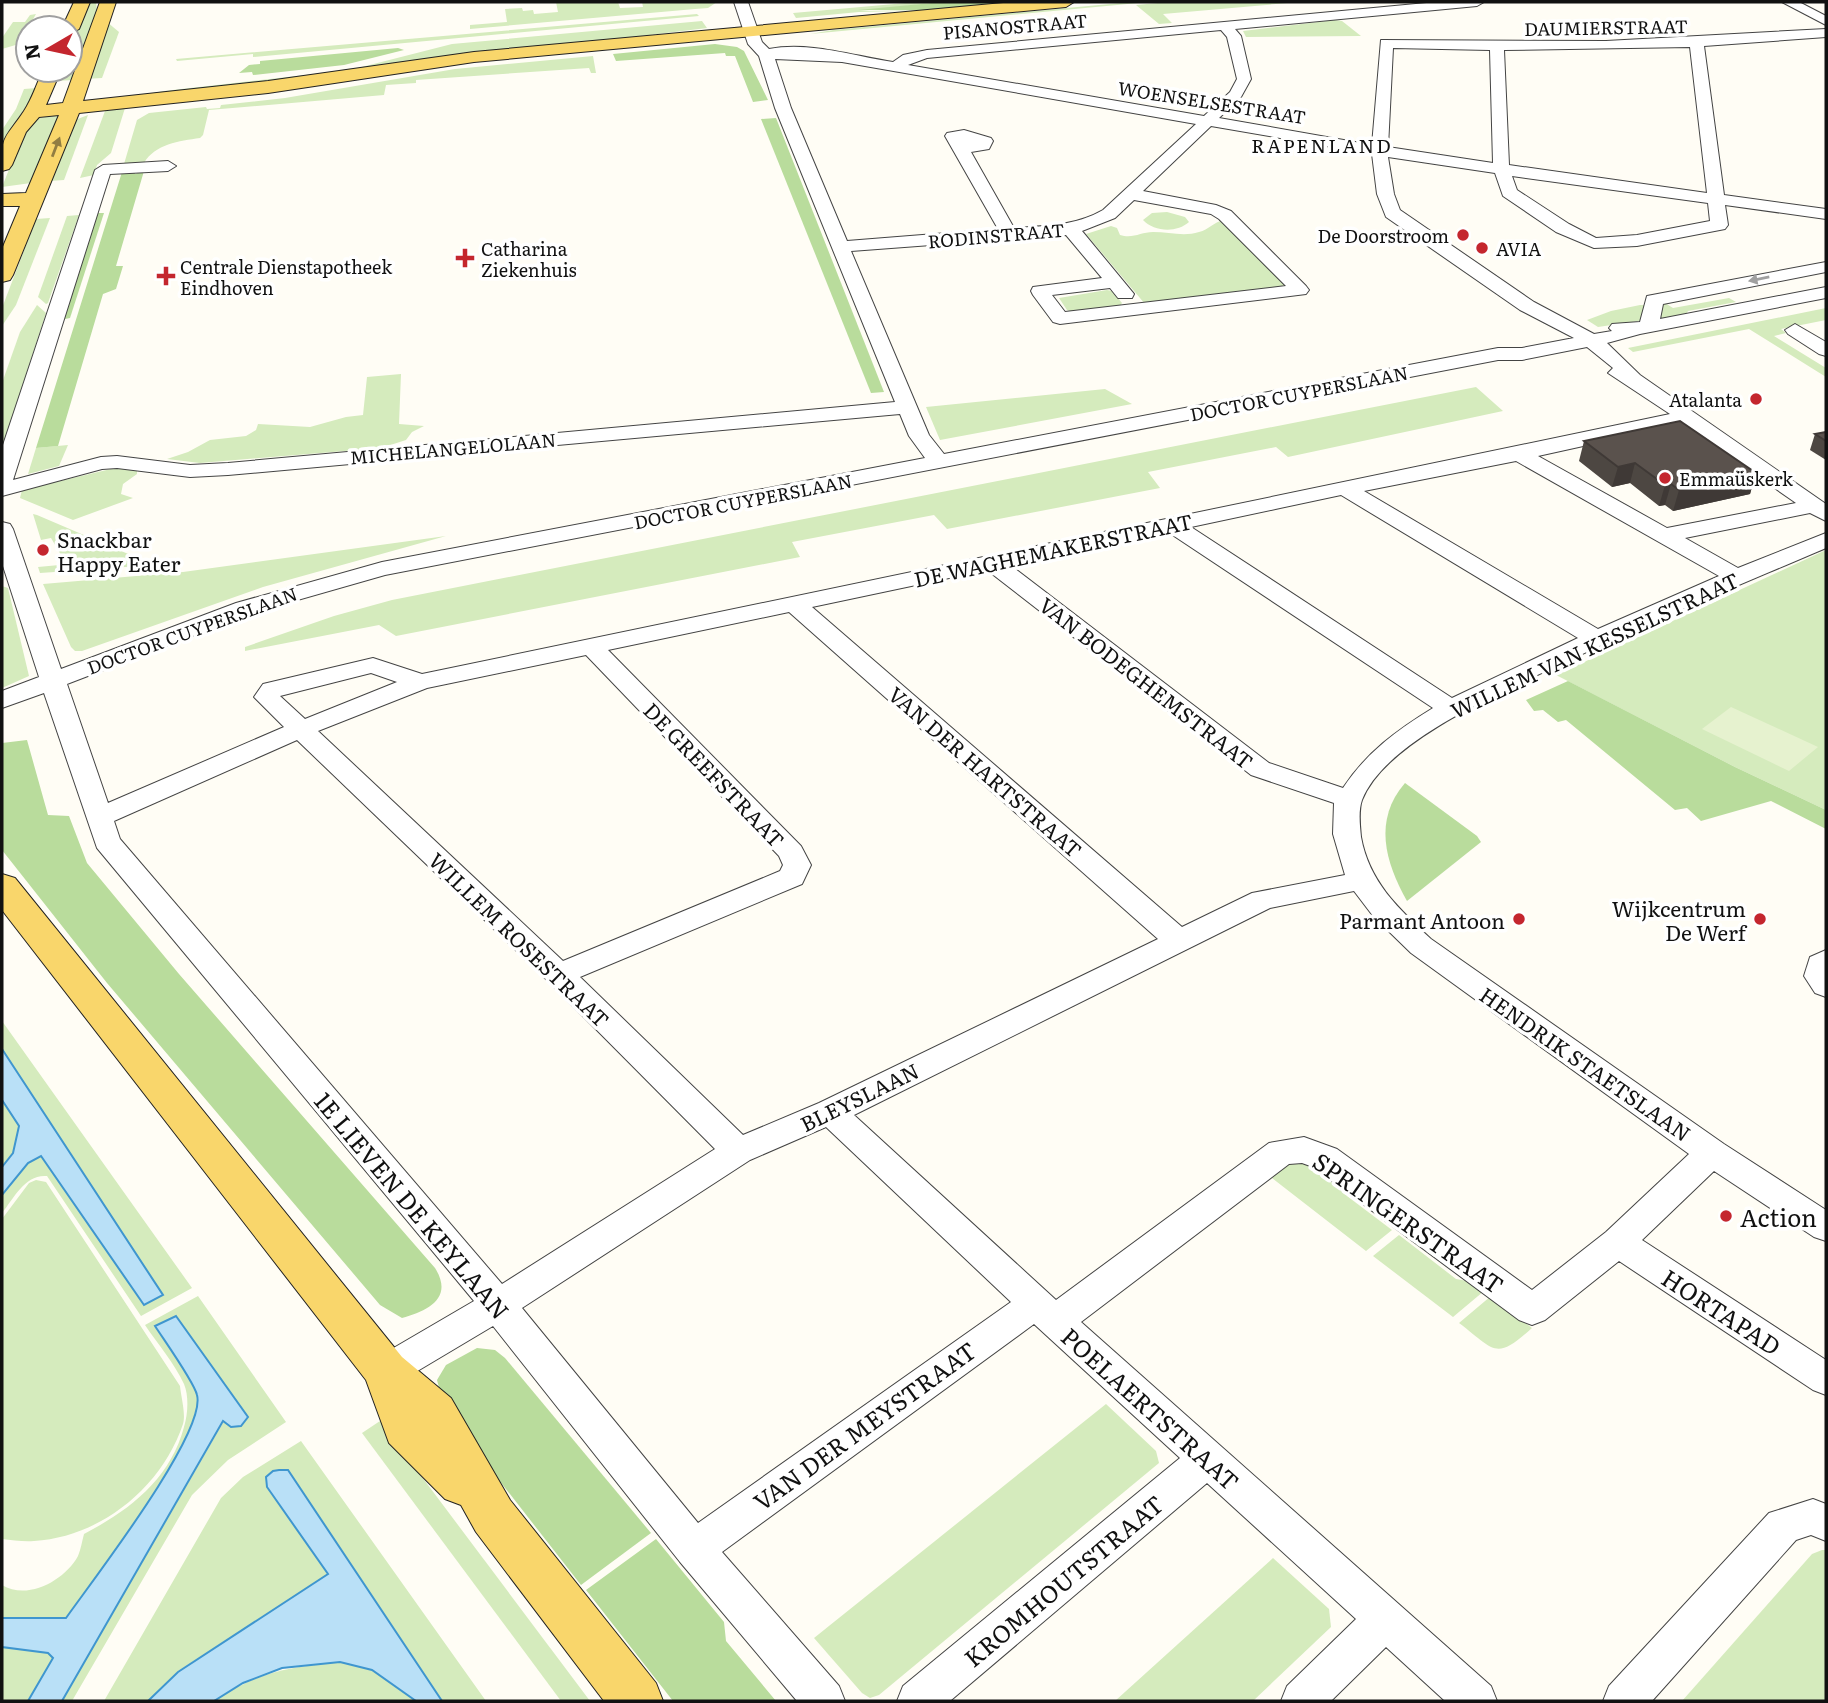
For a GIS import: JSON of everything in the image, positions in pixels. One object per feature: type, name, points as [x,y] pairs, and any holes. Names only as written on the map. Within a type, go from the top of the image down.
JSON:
[{"type":"main road","points":[[2,275],[70,109],[108,2]]},
{"type":"main road","points":[[33,112],[280,92],[474,57],[758,25],[1066,2]]},
{"type":"main road","points":[[2,165],[17,131],[33,112],[46,84]]},
{"type":"main road","points":[[2,202],[34,198]]},
{"type":"main road","points":[[2,886],[386,1371],[406,1428],[493,1516],[637,1701]]},
{"type":"street","points":[[741,2],[758,25],[755,44],[766,54],[783,108],[919,436],[940,463]]},
{"type":"street","name":"PISANOSTRAAT","points":[[894,67],[908,58],[927,54],[1477,2]]},
{"type":"street","points":[[1789,2],[1826,21]]},
{"type":"street","points":[[1804,10],[1826,8]]},
{"type":"street","points":[[1355,15],[1378,36],[1381,150],[1379,163],[1385,197],[1392,213],[1527,306],[1535,319],[1574,339],[1609,370],[1633,379],[1820,510]]},
{"type":"street","name":"RODINSTRAAT","points":[[840,247],[1071,229],[1097,221],[1131,194],[1236,94],[1244,79],[1234,36],[1225,26]]},
{"type":"street","name":"DAUMIERSTRAAT","points":[[1378,36],[1497,48],[1697,44],[1826,33]]},
{"type":"street","points":[[1497,48],[1501,168],[1509,192],[1594,243],[1614,243],[1719,225],[1697,44]]},
{"type":"street","name":"WOENSELSESTRAAT","points":[[766,54],[842,58],[1381,150],[1826,214]]},
{"type":"street","points":[[961,149],[1009,234]]},
{"type":"street","points":[[2,480],[103,170],[168,166]]},
{"type":"street","points":[[1115,282],[1040,291],[1060,318],[1300,290],[1225,215],[1131,194]]},
{"type":"street","points":[[1071,229],[1139,309]]},
{"type":"street","points":[[1642,328],[1654,300],[1826,267]]},
{"type":"street","name":"DOCTOR CUYPERSLAAN","points":[[2,700],[244,608],[382,569],[1498,354],[1522,354],[1574,339],[1621,335],[1642,328],[1826,293]]},
{"type":"street","points":[[1795,330],[1826,349]]},
{"type":"street","name":"MICHELANGELOLAAN","points":[[2,490],[101,463],[117,462],[190,471],[228,469],[907,407]]},
{"type":"street","name":"DE WAGHEMAKERSTRAAT","points":[[99,817],[299,730],[421,682],[1686,417]]},
{"type":"street","points":[[1519,454],[1661,537],[1737,577]]},
{"type":"street","points":[[1344,488],[1596,638]]},
{"type":"street","points":[[1661,537],[1820,510]]},
{"type":"street","points":[[1171,524],[1450,708]]},
{"type":"street","name":"1E LIEVEN DE KEYLAAN","points":[[2,529],[107,842],[498,1305],[694,1549],[824,1701]]},
{"type":"street","name":"WILLEM VAN KESSELSTRAAT","points":[[1349,799],[1379,758],[1450,708],[1596,638],[1826,540]]},
{"type":"street","name":"VAN BODEGHEMSTRAAT","points":[[993,563],[1260,769],[1349,799]]},
{"type":"street","name":"VAN DER HARTSTRAAT","points":[[795,604],[1177,939]]},
{"type":"street","name":"DE GREEFSTRAAT","points":[[559,974],[792,877],[797,865],[790,852],[591,646]]},
{"type":"street","points":[[299,730],[267,697],[272,689],[373,665],[421,682]]},
{"type":"street","name":"WILLEM ROSESTRAAT","points":[[299,730],[559,974],[738,1151]]},
{"type":"street","points":[[1349,799],[1346,824],[1349,848],[1360,881]]},
{"type":"street","name":"BLEYSLAAN","points":[[386,1371],[498,1305],[738,1151],[830,1112],[1177,939],[1262,900],[1360,881]]},
{"type":"street","name":"HENDRIK STAETSLAAN","points":[[1360,881],[1380,907],[1421,946],[1712,1153],[1826,1227]]},
{"type":"street","points":[[1826,960],[1821,964],[1819,976],[1826,986]]},
{"type":"street","name":"POELAERTSTRAAT","points":[[830,1112],[1045,1312],[1476,1701]]},
{"type":"street","name":"SPRINGERSTRAAT","points":[[1045,1312],[1281,1152],[1304,1150],[1325,1158],[1532,1310],[1618,1242],[1712,1153]]},
{"type":"street","name":"HORTAPAD","points":[[1618,1242],[1826,1379]]},
{"type":"street","name":"VAN DER MEYSTRAAT","points":[[694,1549],[1045,1312]]},
{"type":"street","name":"KROMHOUTSTRAAT","points":[[918,1701],[1207,1459]]},
{"type":"street","points":[[1624,1701],[1783,1526],[1813,1517],[1826,1523]]},
{"type":"street","points":[[1302,1701],[1385,1619]]},
{"type":"green space","points":[[88,2],[96,2],[98,19],[84,56],[84,14]]},
{"type":"green space","points":[[556,2],[618,2],[620,8],[643,7],[642,2],[717,2],[708,8],[470,29],[470,25],[507,22],[505,9],[522,8],[523,11],[533,10],[534,14],[558,12]]},
{"type":"green space","points":[[942,2],[860,11],[942,10],[859,12],[796,18],[793,13]]},
{"type":"green space","points":[[942,2],[1010,4],[942,10],[858,10]]},
{"type":"green space","points":[[1149,2],[810,34],[833,30]]},
{"type":"green space","points":[[1168,2],[1299,2],[1163,14],[1172,23],[1159,24],[1136,5]]},
{"type":"green space","points":[[697,14],[699,16],[253,57],[253,54],[176,59]]},
{"type":"green space","points":[[702,21],[707,28],[147,96],[164,91],[350,70],[452,44]]},
{"type":"green space","points":[[1342,21],[1361,36],[1246,37],[1243,31]]},
{"type":"green space","points":[[13,22],[14,45],[2,49],[2,38]]},
{"type":"green space","points":[[107,22],[119,32],[102,78],[85,79]]},
{"type":"green space","points":[[715,44],[737,47],[744,51],[768,100],[753,102],[735,56],[726,56],[725,53],[616,61],[613,54]]},
{"type":"green space","points":[[398,48],[404,50],[344,65],[253,75],[252,72],[239,73],[249,65],[260,64],[260,61]]},
{"type":"green space","points":[[593,56],[596,73],[591,73],[589,68],[416,80],[416,83],[386,85],[384,95],[209,110],[200,138],[161,148],[144,163],[124,164],[137,120],[149,113],[220,108],[221,105],[285,98],[455,69]]},
{"type":"green space","points":[[37,88],[2,148],[2,130],[16,109],[24,89]]},
{"type":"green space","points":[[125,108],[111,153],[97,165],[94,175],[80,178],[105,111]]},
{"type":"green space","points":[[61,115],[31,183],[2,187],[26,127],[37,118]]},
{"type":"green space","points":[[88,115],[64,180],[50,181],[75,120]]},
{"type":"green space","points":[[776,118],[884,392],[871,393],[761,119]]},
{"type":"green space","points":[[135,171],[135,174],[144,171],[116,266],[123,266],[116,289],[103,294],[58,446],[36,448],[122,172]]},
{"type":"green space","points":[[1167,212],[1185,217],[1189,222],[1184,226],[1166,230],[1153,227],[1143,220],[1152,213]]},
{"type":"green space","points":[[96,213],[104,213],[70,318],[65,319],[65,308]]},
{"type":"green space","points":[[79,215],[46,304],[38,297],[67,216]]},
{"type":"green space","points":[[50,218],[16,305],[2,326],[2,308],[36,219]]},
{"type":"green space","points":[[1224,220],[1290,287],[1145,304],[1086,234],[1111,226],[1125,236],[1153,232],[1188,234],[1202,231]]},
{"type":"green space","points":[[1112,291],[1122,303],[1120,306],[1072,312],[1067,310],[1059,298]]},
{"type":"green space","points":[[1729,298],[1736,302],[1688,311],[1685,316],[1657,320],[1660,304],[1665,303],[1673,308]]},
{"type":"green space","points":[[37,305],[46,313],[2,448],[2,383],[20,332]]},
{"type":"green space","points":[[1647,305],[1643,319],[1639,321],[1598,327],[1587,320],[1611,311]]},
{"type":"green space","points":[[1826,308],[1826,320],[1781,329],[1786,333],[1774,336],[1826,368],[1826,377],[1749,329],[1633,352],[1628,348]]},
{"type":"green space","points":[[401,374],[399,424],[424,426],[412,432],[406,440],[381,448],[200,463],[167,459],[210,440],[246,436],[256,430],[258,424],[310,427],[363,415],[367,377]]},
{"type":"green space","points":[[1476,387],[1503,411],[1288,457],[1276,447],[1148,472],[1160,488],[947,529],[934,515],[792,542],[800,557],[396,636],[379,625],[245,651],[245,647],[334,616],[392,600]]},
{"type":"green space","points":[[1105,389],[1132,404],[940,440],[926,407]]},
{"type":"green space","points":[[68,445],[59,466],[28,474],[36,448]]},
{"type":"green space","points":[[115,468],[137,471],[137,474],[123,484],[121,494],[133,498],[73,520],[20,498],[22,490]]},
{"type":"green space","points":[[33,514],[154,565],[40,573],[38,567],[70,564],[67,554],[61,555],[51,538],[41,540]]},
{"type":"green space","points":[[446,536],[263,587],[82,651],[75,651],[71,647],[43,584],[183,572]]},
{"type":"green space","points":[[1826,550],[1826,810],[1735,767],[1556,675]]},
{"type":"green space","points":[[2,586],[8,588],[29,676],[2,688]]},
{"type":"green space","points":[[1568,681],[1735,767],[1826,810],[1826,829],[1771,801],[1701,821],[1687,808],[1675,810],[1566,720],[1558,722],[1543,710],[1534,711],[1526,700]]},
{"type":"green space","points":[[1731,707],[1818,747],[1789,771],[1702,729]]},
{"type":"green space","points":[[27,740],[48,815],[69,816],[87,863],[179,974],[435,1268],[442,1287],[440,1295],[429,1307],[402,1318],[380,1305],[107,983],[2,850],[2,743]]},
{"type":"green space","points":[[1405,783],[1477,836],[1481,842],[1407,901],[1393,871],[1386,841],[1389,812]]},
{"type":"green space","points":[[2,1021],[192,1288],[141,1316],[47,1176],[39,1176],[26,1183],[2,1213],[2,1195],[28,1163],[41,1156],[144,1305],[162,1295],[2,1049]]},
{"type":"green space","points":[[2,1100],[19,1126],[13,1153],[2,1167]]},
{"type":"green space","points":[[1306,1161],[1338,1182],[1343,1193],[1392,1230],[1366,1251],[1268,1175],[1282,1164]]},
{"type":"green space","points":[[36,1180],[46,1182],[180,1386],[184,1415],[173,1447],[160,1468],[126,1505],[83,1530],[59,1537],[26,1541],[2,1539],[2,1219],[29,1183]]},
{"type":"green space","points":[[1399,1235],[1456,1279],[1473,1282],[1484,1291],[1453,1317],[1373,1256]]},
{"type":"green space","points":[[198,1296],[286,1422],[228,1460],[192,1495],[72,1701],[62,1701],[224,1421],[232,1427],[241,1426],[248,1418],[176,1316],[155,1327],[195,1389],[195,1415],[184,1442],[145,1508],[66,1619],[2,1618],[2,1585],[23,1591],[45,1586],[55,1580],[78,1556],[84,1534],[132,1503],[146,1491],[169,1462],[178,1446],[185,1422],[187,1394],[176,1369],[145,1325]]},
{"type":"green space","points":[[1491,1296],[1532,1328],[1502,1348],[1489,1346],[1459,1323]]},
{"type":"green space","points":[[477,1348],[495,1350],[505,1358],[651,1533],[581,1585],[445,1411],[437,1380],[446,1365]]},
{"type":"green space","points":[[1106,1404],[1156,1451],[1159,1463],[879,1695],[870,1698],[862,1693],[814,1638]]},
{"type":"green space","points":[[380,1421],[590,1701],[561,1701],[362,1433]]},
{"type":"green space","points":[[301,1441],[486,1701],[442,1701],[288,1471],[267,1487],[329,1574],[178,1671],[148,1701],[104,1701],[221,1498],[243,1477]]},
{"type":"green space","points":[[656,1539],[724,1622],[726,1641],[776,1701],[673,1701],[586,1590]]},
{"type":"green space","points":[[1826,1550],[1826,1701],[1682,1701],[1812,1554]]},
{"type":"green space","points":[[1273,1558],[1329,1609],[1331,1627],[1253,1701],[1115,1701]]},
{"type":"green space","points":[[2,1647],[49,1653],[53,1659],[28,1701],[2,1701]]},
{"type":"green space","points":[[340,1662],[372,1670],[416,1701],[214,1701],[246,1683],[274,1672]]},
{"type":"water","points":[[2,1049],[163,1295],[144,1305],[41,1156],[28,1163],[2,1195],[2,1167],[13,1153],[19,1126],[2,1100]]},
{"type":"water","points":[[176,1316],[248,1417],[241,1426],[231,1427],[223,1421],[62,1701],[28,1701],[53,1658],[48,1653],[2,1647],[2,1618],[66,1618],[167,1473],[195,1414],[197,1395],[185,1371],[155,1326]]},
{"type":"water","points":[[279,1470],[288,1470],[442,1701],[416,1701],[372,1670],[340,1662],[282,1668],[243,1683],[214,1701],[148,1701],[178,1672],[328,1574],[267,1487],[266,1477]]},
{"type":"building","points":[[1680,421],[1756,473],[1679,490],[1671,484],[1665,485],[1635,463],[1618,467],[1584,441]]},
{"type":"building","points":[[1826,432],[1826,441],[1815,434]]},
{"type":"place","name":"De Doorstroom","points":[[1463,235]]},
{"type":"place","name":"AVIA","points":[[1482,248]]},
{"type":"place","name":"Catharina Ziekenhuis","points":[[465,258]]},
{"type":"place","name":"Centrale Dienstapotheek Eindhoven","points":[[166,276]]},
{"type":"place","name":"Atalanta","points":[[1756,399]]},
{"type":"place","name":"Emmaüskerk","points":[[1665,478]]},
{"type":"place","name":"Snackbar Happy Eater","points":[[43,550]]},
{"type":"place","name":"Parmant Antoon","points":[[1519,919]]},
{"type":"place","name":"Wijkcentrum De Werf","points":[[1760,919]]},
{"type":"place","name":"Action","points":[[1726,1216]]},
{"type":"district","name":"RAPENLAND","points":[[1322,145]]}]
